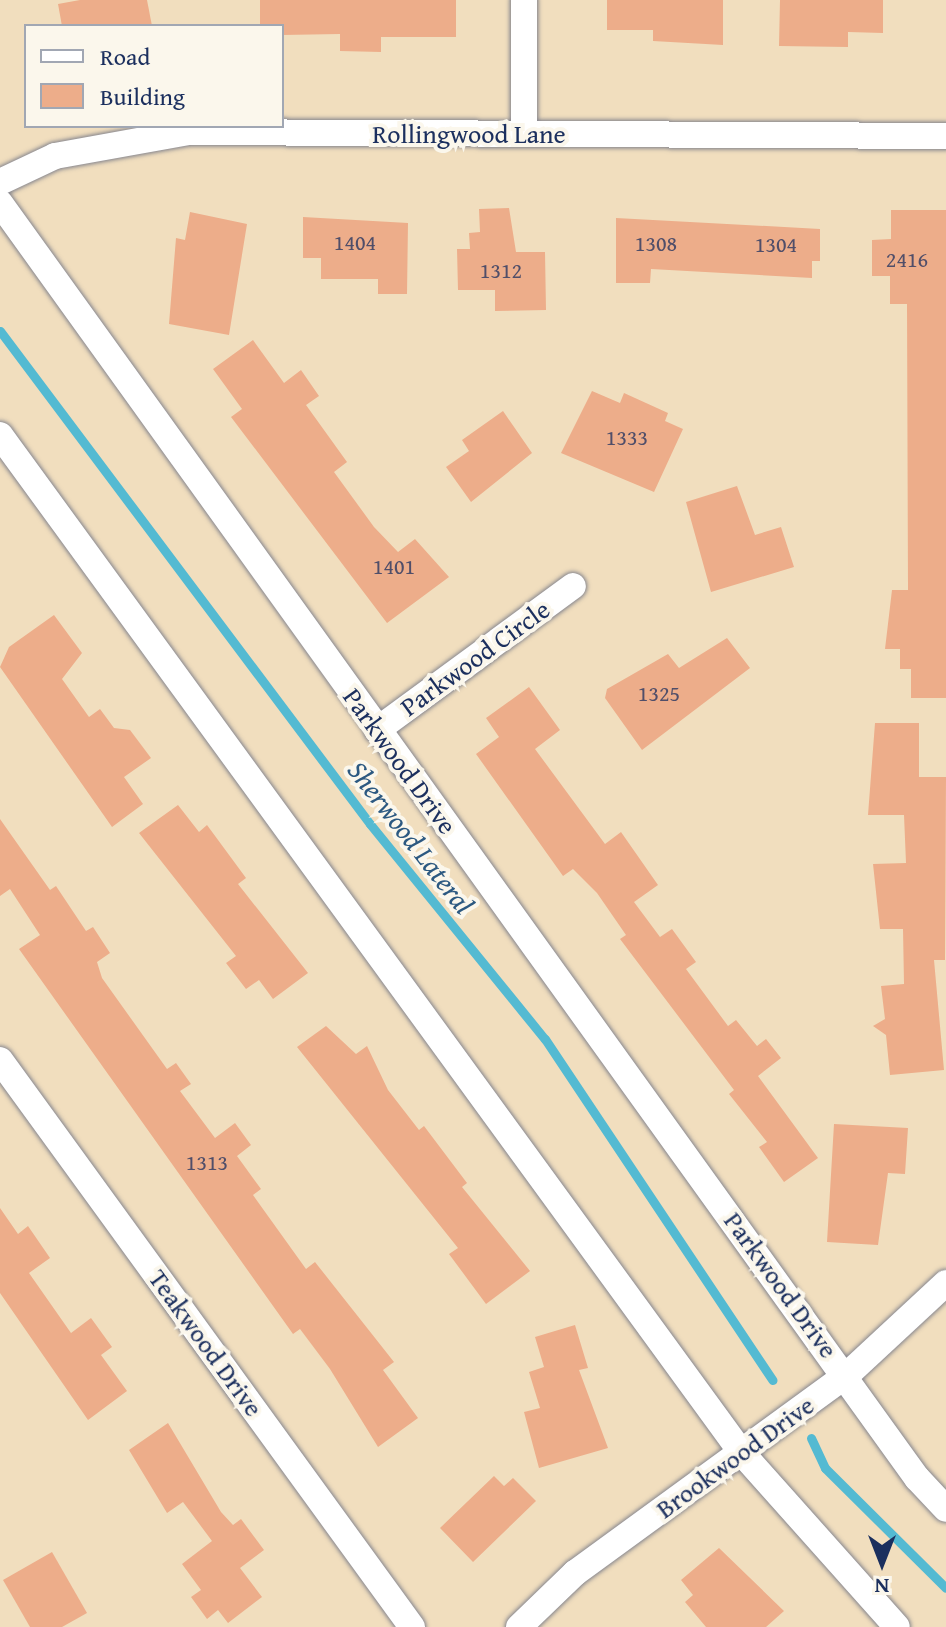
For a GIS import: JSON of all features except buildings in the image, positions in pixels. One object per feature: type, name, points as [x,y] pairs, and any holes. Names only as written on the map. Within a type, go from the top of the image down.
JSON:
[{"type":"street","points":[[524,0],[524,134]]},
{"type":"street","name":"Rollingwood Lane","points":[[0,182],[55,156],[189,132],[946,136]]},
{"type":"street","name":"Parkwood Drive","points":[[0,203],[377,730],[946,1509]]},
{"type":"street","points":[[0,435],[752,1445],[897,1627]]},
{"type":"street","name":"Parkwood Circle","points":[[377,730],[573,586]]},
{"type":"street","name":"Teakwood Drive","points":[[0,1060],[412,1627]]},
{"type":"street","name":"Brookwood Drive","points":[[519,1627],[575,1573],[847,1375],[946,1283]]},
{"type":"waterway","name":"Sherwood Lateral","points":[[0,331],[370,824],[545,1039],[772,1380]]},
{"type":"waterway","name":"Sherwood Lateral","points":[[811,1438],[825,1468],[946,1588]]}]
